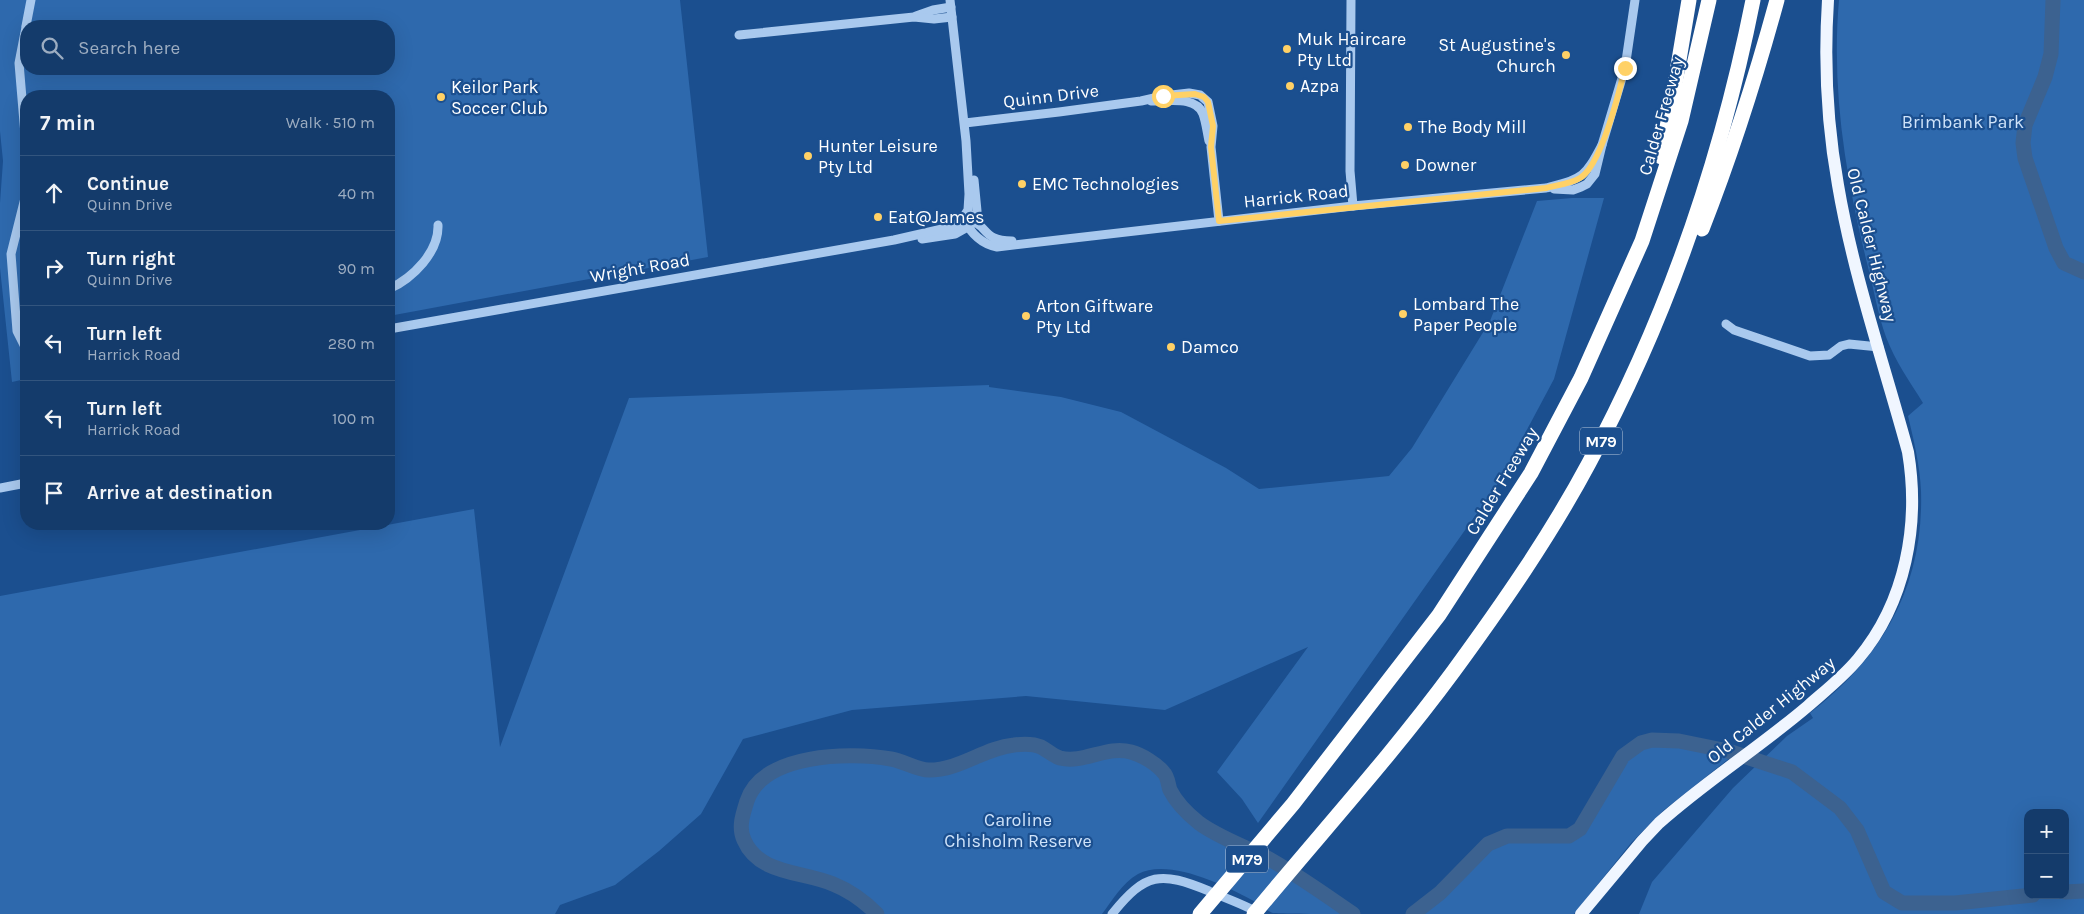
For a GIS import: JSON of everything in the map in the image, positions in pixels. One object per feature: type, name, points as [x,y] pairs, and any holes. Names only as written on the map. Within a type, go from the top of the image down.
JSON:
[{"type":"highway","points":[[1642,241],[1672,102],[1689,0]]},
{"type":"highway","name":"Calder Freeway","points":[[1200,914],[1293,804],[1439,615],[1507,513],[1565,411],[1642,241],[1681,121],[1709,0]]},
{"type":"highway","name":"M79","points":[[1254,914],[1373,773],[1451,675],[1522,573],[1588,465],[1644,351],[1690,235],[1727,116],[1753,0]]},
{"type":"highway","points":[[1588,465],[1648,354],[1698,240],[1715,195],[1776,0]]},
{"type":"main road","name":"Old Calder Highway","points":[[1583,914],[1632,852],[1659,824],[1702,788],[1784,726],[1836,682],[1868,646],[1885,618],[1906,560],[1912,526],[1912,475],[1908,452],[1845,222],[1835,167],[1826,77],[1828,0]]},
{"type":"street","points":[[27,20],[31,0]]},
{"type":"street","points":[[1351,0],[1350,171],[1353,206]]},
{"type":"street","name":"Harrick Road","points":[[963,218],[984,242],[997,247],[1353,206],[1546,188],[1571,181],[1582,176],[1602,145],[1625,68],[1635,0]]},
{"type":"street","points":[[739,35],[914,17],[934,19],[951,8],[965,123],[969,203],[963,218]]},
{"type":"street","points":[[20,58],[20,75]]},
{"type":"street","points":[[20,75],[21,90]]},
{"type":"street","name":"Quinn Drive","points":[[965,123],[1141,101],[1184,101],[1194,104],[1202,114],[1211,147],[1219,221]]},
{"type":"street","points":[[966,141],[977,202],[971,225]]},
{"type":"street","points":[[20,218],[11,254],[17,331],[20,337]]},
{"type":"street","name":"Wright Road","points":[[395,329],[894,240],[944,229],[956,224],[963,218]]},
{"type":"street","points":[[395,285],[404,280],[432,251],[438,235],[438,225]]},
{"type":"street","name":"Wright Road","points":[[894,240],[944,237],[962,232],[971,225]]},
{"type":"street","name":"Old Calder Highway","points":[[1726,324],[1734,330],[1810,356],[1822,357],[1829,355],[1842,346],[1849,344],[1879,347]]},
{"type":"street","points":[[0,488],[20,484]]},
{"type":"street","points":[[1112,914],[1133,889],[1148,881],[1166,878],[1187,882],[1261,914]]},
{"type":"green space","points":[[0,0],[680,0],[708,257],[395,315],[395,90],[20,90],[20,380],[12,382],[0,268],[0,203],[3,161],[0,131]]},
{"type":"green space","name":"Brimbank Park","points":[[1839,0],[2084,0],[2084,914],[1639,914],[1652,882],[1733,788],[1787,736],[1813,718],[1810,713],[1859,668],[1878,643],[1894,616],[1906,588],[1915,557],[1920,525],[1921,491],[1918,463],[1908,416],[1923,403],[1898,363],[1886,337],[1878,311],[1847,168],[1842,135],[1837,68]]},
{"type":"green space","points":[[1604,198],[1554,379],[1499,482],[1258,823],[1242,799],[1217,772],[1308,647],[1165,710],[1026,696],[852,710],[743,739],[701,814],[659,851],[615,885],[560,905],[555,914],[0,914],[0,596],[360,530],[395,530],[395,524],[474,509],[500,747],[629,398],[989,385],[989,387],[1061,397],[1121,412],[1226,468],[1259,489],[1389,476],[1412,448],[1490,321],[1537,201]]},
{"type":"green space","points":[[1652,740],[1679,741],[1736,753],[1664,810],[1631,843],[1574,914],[1413,914],[1492,843],[1513,834],[1560,836],[1580,829],[1623,756],[1641,743]]},
{"type":"green space","name":"Caroline Chisholm Reserve","points":[[1015,745],[1039,746],[1060,758],[1076,758],[1106,751],[1130,751],[1147,759],[1165,773],[1171,793],[1200,824],[1271,860],[1353,914],[1273,913],[1239,893],[1210,880],[1179,871],[1164,869],[1150,870],[1132,878],[1118,892],[1102,914],[877,914],[856,897],[833,884],[769,865],[751,851],[744,840],[742,823],[750,792],[763,779],[797,763],[817,758],[858,756],[893,760],[924,770],[937,770],[953,766],[992,750]]},
{"type":"waterway","points":[[2053,0],[2051,54],[2045,77],[2025,125],[2023,143],[2025,158],[2056,248],[2064,263],[2084,272]]},
{"type":"waterway","points":[[1413,914],[1440,893],[1488,844],[1507,836],[1569,836],[1580,829],[1623,756],[1641,743],[1652,740],[1679,741],[1728,751],[1792,772],[1840,808],[1857,830],[1884,892],[1902,903],[1955,903],[2024,896]]},
{"type":"waterway","points":[[877,914],[856,897],[839,887],[771,866],[760,860],[751,851],[742,835],[741,825],[743,816],[747,801],[756,785],[770,773],[810,759],[853,756],[891,759],[920,769],[940,769],[962,763],[992,750],[1017,745],[1038,746],[1057,757],[1069,759],[1078,759],[1113,751],[1131,752],[1149,760],[1161,770],[1176,799],[1199,823],[1281,866],[1353,914]]},
{"type":"waterway","points":[[2069,892],[2084,891]]},
{"type":"place","name":"Muk Haircare Pty Ltd","points":[[1287,49]]},
{"type":"place","name":"St Augustine's Church","points":[[1566,55]]},
{"type":"place","name":"Azpa","points":[[1290,86]]},
{"type":"place","name":"Keilor Park Soccer Club","points":[[441,97]]},
{"type":"place","name":"The Body Mill","points":[[1408,127]]},
{"type":"place","name":"Hunter Leisure Pty Ltd","points":[[808,156]]},
{"type":"place","name":"Downer","points":[[1405,165]]},
{"type":"place","name":"EMC Technologies","points":[[1022,184]]},
{"type":"place","name":"Eat@James","points":[[878,217]]},
{"type":"place","name":"Lombard The Paper People","points":[[1403,314]]},
{"type":"place","name":"Arton Giftware Pty Ltd","points":[[1026,316]]},
{"type":"place","name":"Damco","points":[[1171,347]]},
{"type":"route","points":[[1163,96],[1195,94],[1204,97],[1208,102],[1213,126],[1211,147],[1219,221],[1546,188],[1575,180],[1588,170],[1602,145],[1625,68]]}]
